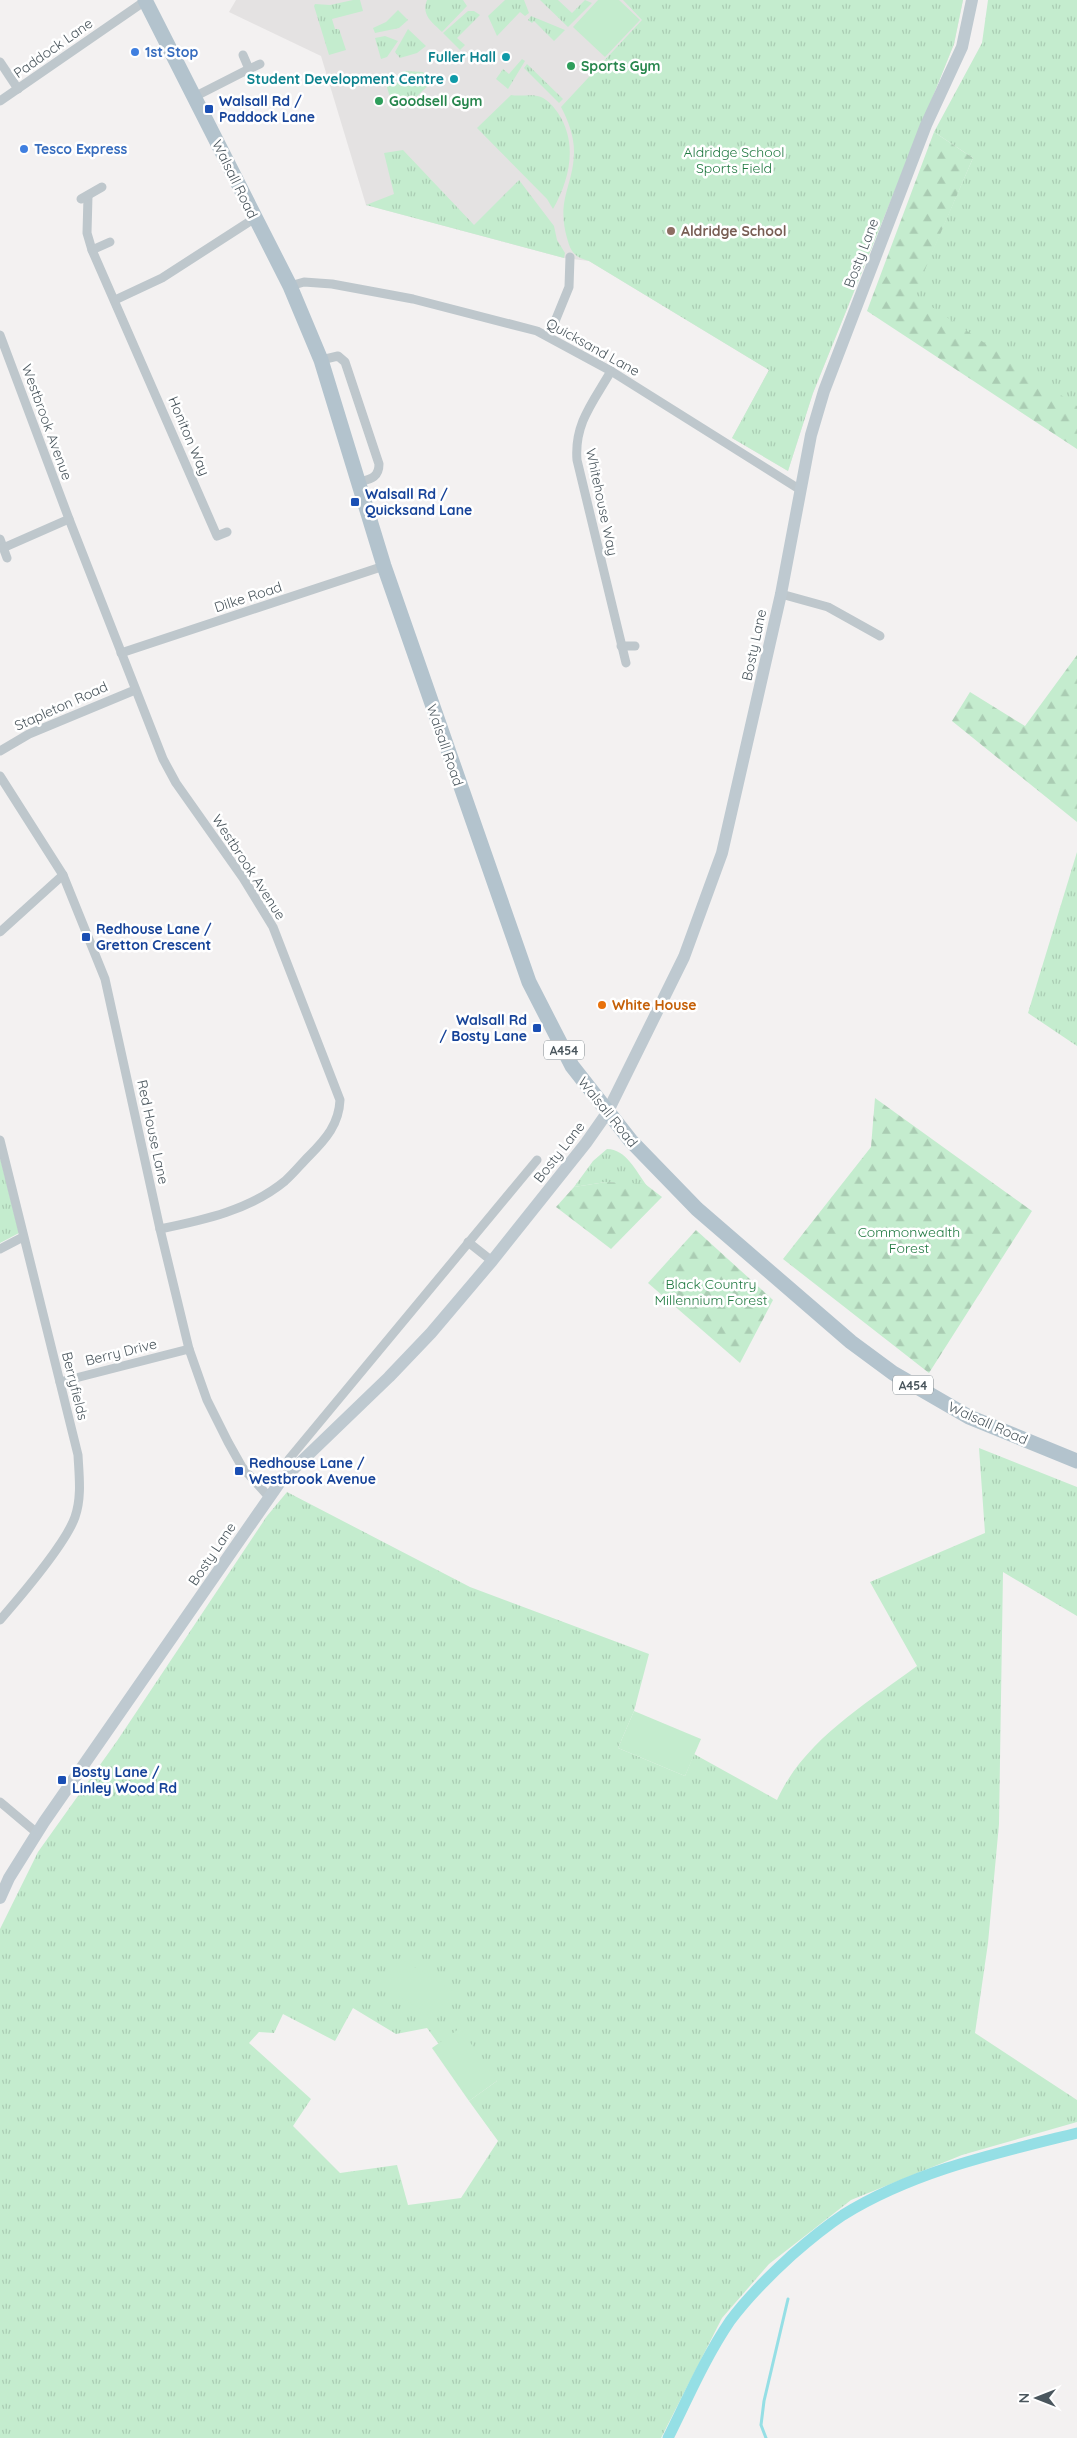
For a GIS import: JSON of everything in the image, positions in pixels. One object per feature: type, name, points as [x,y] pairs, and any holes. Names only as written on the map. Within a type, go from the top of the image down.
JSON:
[{"type":"main road","name":"Walsall Road","points":[[145,0],[290,286],[321,360],[384,566],[529,982],[572,1066],[607,1113],[660,1173],[697,1209],[851,1342],[893,1373],[969,1417],[1077,1461]]},
{"type":"main road","name":"Bosty Lane","points":[[0,1898],[9,1878],[37,1833],[280,1482],[426,1339],[492,1261],[586,1143],[607,1113],[684,957],[722,853],[781,594],[811,434],[824,391],[926,125],[962,47],[972,0]]},
{"type":"street","name":"Paddock Lane","points":[[0,101],[145,0]]},
{"type":"street","points":[[243,55],[249,69]]},
{"type":"street","points":[[0,62],[18,89]]},
{"type":"street","points":[[194,97],[260,64]]},
{"type":"street","name":"Honiton Way","points":[[102,187],[84,197],[92,250],[115,300],[135,334],[217,536],[227,532]]},
{"type":"street","points":[[115,300],[162,278],[255,218]]},
{"type":"street","points":[[92,250],[110,242]]},
{"type":"street","points":[[549,336],[569,287],[570,257]]},
{"type":"street","name":"Quicksand Lane","points":[[290,286],[304,282],[320,282],[413,299],[522,326],[549,336],[611,370],[799,490]]},
{"type":"street","name":"Westbrook Avenue","points":[[0,335],[69,519],[163,759],[176,783],[243,878],[273,927],[340,1100],[336,1123],[318,1147],[285,1181],[258,1199],[235,1210],[203,1220],[160,1229]]},
{"type":"street","points":[[321,360],[338,356],[346,362],[379,464],[374,478],[359,482]]},
{"type":"street","name":"Whitehouse Way","points":[[611,370],[580,424],[576,445],[579,470],[626,663]]},
{"type":"street","points":[[7,558],[2,544],[69,519]]},
{"type":"street","name":"Dilke Road","points":[[121,653],[384,566]]},
{"type":"street","points":[[781,594],[828,607],[880,636]]},
{"type":"street","points":[[621,646],[635,646]]},
{"type":"street","name":"Stapleton Road","points":[[0,751],[29,734],[135,690]]},
{"type":"street","name":"Red House Lane","points":[[0,776],[63,875],[106,979],[160,1229],[190,1349],[207,1400],[228,1442],[242,1467],[269,1497]]},
{"type":"street","points":[[0,932],[63,875]]},
{"type":"street","name":"Berryfields","points":[[0,1140],[78,1455],[80,1490],[75,1517],[61,1542],[1,1615]]},
{"type":"street","name":"Bosty Lane","points":[[289,1459],[468,1242],[525,1182],[537,1160]]},
{"type":"street","points":[[0,1249],[23,1237]]},
{"type":"street","points":[[468,1242],[492,1261]]},
{"type":"street","name":"Berry Drive","points":[[60,1382],[190,1349]]},
{"type":"street","points":[[0,1802],[37,1833]]},
{"type":"shaded area","name":"Aldridge School Sports Field","points":[[236,0],[963,0],[954,44],[813,393],[788,471],[732,438],[769,370],[589,261],[564,258],[366,205],[321,56],[229,12]]},
{"type":"green space","points":[[360,0],[363,11],[332,19],[335,29],[339,29],[346,50],[329,55],[314,6],[315,4],[330,5]]},
{"type":"green space","points":[[427,0],[463,0],[467,6],[442,32],[426,14]]},
{"type":"green space","points":[[505,0],[524,0],[529,13],[525,16],[520,12],[497,36],[488,16]]},
{"type":"green space","points":[[540,0],[558,0],[572,13],[585,0],[592,3],[568,27]]},
{"type":"green space","points":[[598,0],[619,0],[640,20],[605,57],[573,27]]},
{"type":"green space","name":"Aldridge School Sports Field","points":[[623,0],[963,0],[954,44],[813,393],[788,471],[732,438],[769,370],[589,261],[580,258],[572,251],[569,243],[563,213],[573,163],[574,145],[570,128],[561,107],[642,20]]},
{"type":"green space","points":[[988,0],[1077,0],[1077,409],[911,300],[973,158],[934,132],[982,43]]},
{"type":"green space","points":[[398,10],[408,20],[399,28],[375,33],[373,28],[386,22]]},
{"type":"green space","points":[[468,11],[474,11],[480,15],[457,38],[465,45],[460,50],[443,33]]},
{"type":"green space","points":[[531,16],[565,30],[554,41],[534,21],[532,23],[528,20]]},
{"type":"green space","points":[[408,29],[426,46],[417,53],[400,58],[395,52]]},
{"type":"green space","points":[[385,36],[398,41],[387,57],[381,59],[375,38]]},
{"type":"green space","points":[[522,59],[525,61],[508,89],[496,79],[503,69],[509,74]]},
{"type":"green space","points":[[527,64],[563,99],[559,103],[524,68]]},
{"type":"green space","points":[[405,71],[423,72],[431,83],[402,110],[397,103],[392,104],[386,84],[398,82],[400,73]]},
{"type":"green space","points":[[511,95],[534,95],[544,98],[555,108],[564,125],[570,149],[569,161],[564,186],[553,209],[547,199],[477,128]]},
{"type":"green space","points":[[934,132],[973,158],[914,295],[1077,406],[1077,449],[867,311]]},
{"type":"green space","points":[[403,150],[474,225],[519,180],[554,226],[557,240],[565,253],[564,258],[366,205],[394,194],[384,153]]},
{"type":"green space","points":[[1077,655],[1077,822],[952,721],[970,692],[1025,726]]},
{"type":"green space","points":[[1077,852],[1077,1046],[1028,1013]]},
{"type":"green space","name":"Commonwealth Forest","points":[[875,1098],[1032,1211],[929,1373],[783,1259],[871,1147]]},
{"type":"green space","points":[[607,1149],[614,1150],[625,1157],[647,1186],[606,1182],[574,1187],[593,1161]]},
{"type":"green space","points":[[0,1157],[19,1233],[0,1243]]},
{"type":"green space","points":[[606,1182],[645,1184],[662,1197],[611,1249],[556,1207],[574,1187]]},
{"type":"green space","name":"Black Country Millennium Forest","points":[[696,1230],[773,1300],[740,1363],[648,1283]]},
{"type":"green space","points":[[979,1448],[1077,1487],[1077,1616],[1003,1572],[999,1824],[988,1943],[975,2033],[1077,2100],[1077,2122],[962,2155],[851,2200],[769,2264],[722,2318],[661,2438],[0,2438],[0,1929],[38,1852],[117,1741],[267,1516],[287,1492],[470,1587],[649,1654],[634,1711],[618,1748],[685,1776],[694,1754],[777,1800],[803,1759],[820,1741],[857,1709],[917,1666],[870,1582],[985,1533]],"holes":[[[353,2008],[396,2034],[427,2028],[438,2043],[497,2081],[469,2101],[498,2141],[461,2198],[408,2205],[397,2165],[340,2173],[293,2126],[311,2099],[249,2043],[259,2032],[274,2033],[283,2014],[335,2041]]]},
{"type":"green space","points":[[634,1711],[701,1739],[685,1776],[618,1748]]},
{"type":"green space","points":[[400,1958],[454,1992],[436,2020],[383,1985]]},
{"type":"green space","points":[[460,2028],[497,2081],[469,2101],[432,2048]]},
{"type":"waterway","points":[[668,2438],[705,2364],[730,2321],[776,2270],[830,2224],[870,2200],[898,2186],[927,2175],[987,2156],[1077,2133]]},
{"type":"waterway","points":[[766,2438],[761,2425],[764,2401],[788,2299]]},
{"type":"place","name":"1st Stop","points":[[135,52]]},
{"type":"place","name":"Fuller Hall","points":[[506,57]]},
{"type":"place","name":"Sports Gym","points":[[571,66]]},
{"type":"place","name":"Student Development Centre","points":[[454,79]]},
{"type":"place","name":"Goodsell Gym","points":[[379,101]]},
{"type":"place","name":"Walsall Rd / Paddock Lane","points":[[209,109]]},
{"type":"place","name":"Tesco Express","points":[[24,149]]},
{"type":"place","name":"Aldridge School","points":[[671,231]]},
{"type":"place","name":"Walsall Rd / Quicksand Lane","points":[[355,502]]},
{"type":"place","name":"Redhouse Lane / Gretton Crescent","points":[[86,937]]},
{"type":"place","name":"White House","points":[[602,1005]]},
{"type":"place","name":"Walsall Rd / Bosty Lane","points":[[537,1028]]},
{"type":"place","name":"Redhouse Lane / Westbrook Avenue","points":[[239,1471]]},
{"type":"place","name":"Bosty Lane / Linley Wood Rd","points":[[62,1780]]}]
